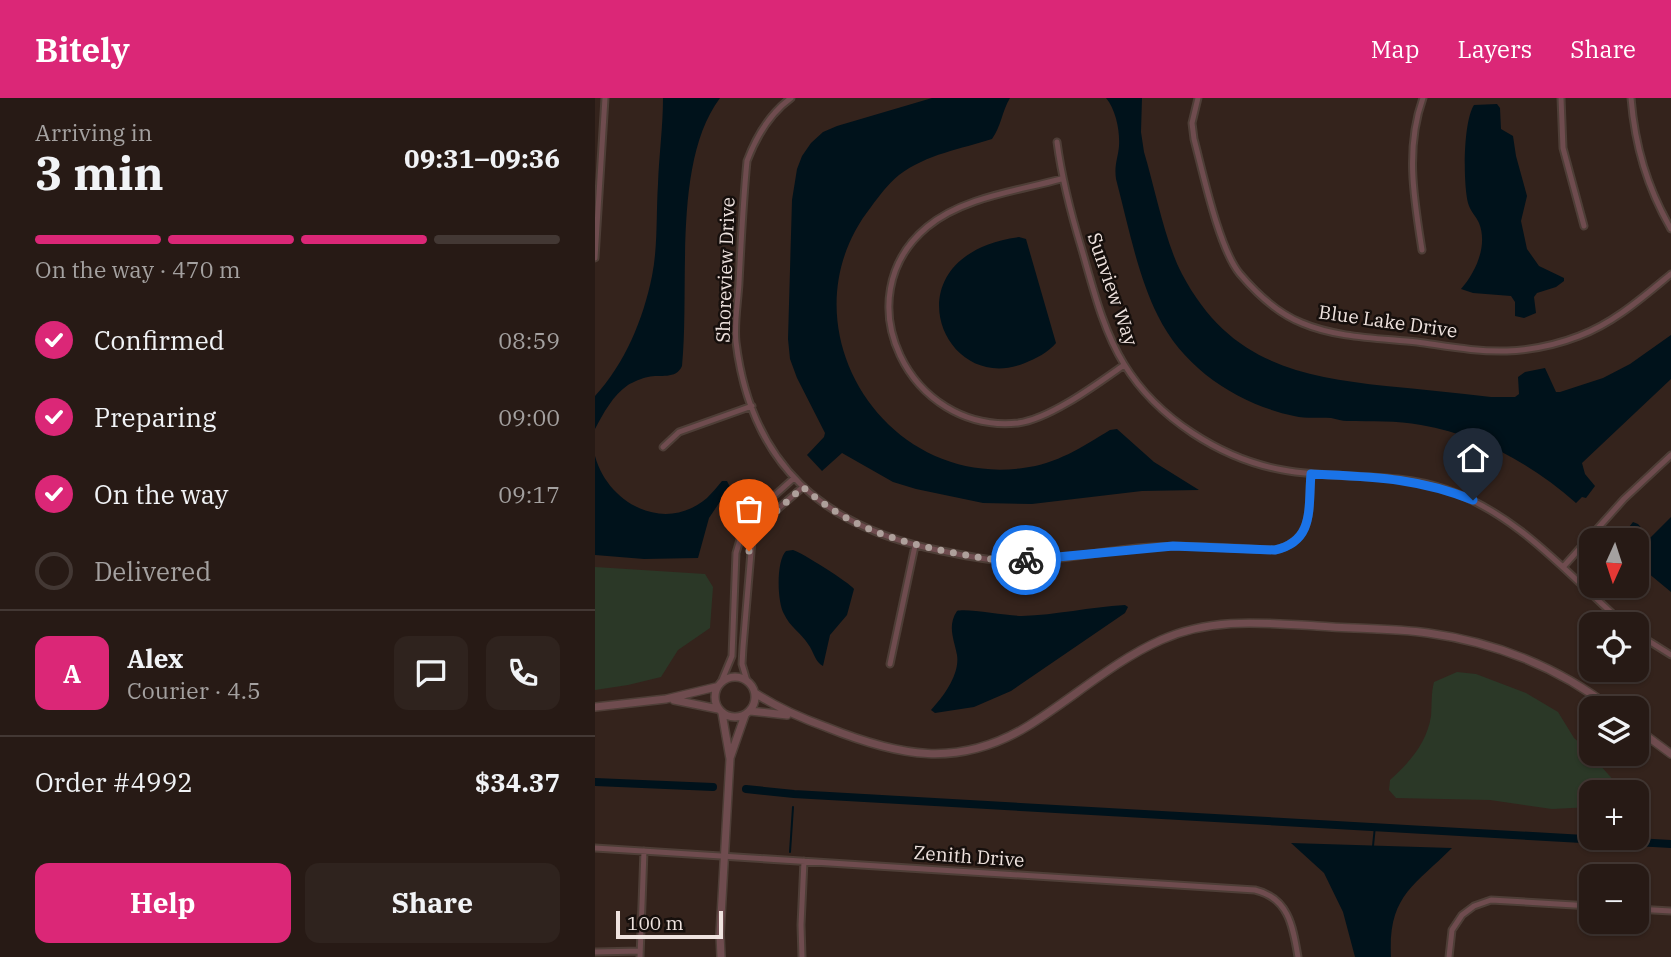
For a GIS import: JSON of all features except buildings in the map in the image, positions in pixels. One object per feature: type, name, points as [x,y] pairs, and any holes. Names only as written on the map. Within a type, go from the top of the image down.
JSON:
[{"type":"street","points":[[595,258],[605,98]]},
{"type":"street","name":"Shoreview Drive","points":[[791,98],[755,138],[747,161],[736,338],[742,378],[762,432],[774,453],[803,487],[841,516],[894,540],[915,546],[1009,561],[1173,546],[1275,550],[1289,547],[1302,536],[1307,519],[1311,474]]},
{"type":"street","name":"Blue Lake Drive","points":[[1198,98],[1192,123],[1194,139],[1224,243],[1238,271],[1258,294],[1280,312],[1303,324],[1331,332],[1462,348],[1504,351],[1531,349],[1580,336],[1602,326],[1671,274]]},
{"type":"street","points":[[1422,250],[1412,167],[1413,141],[1423,98]]},
{"type":"street","points":[[1561,98],[1563,148],[1584,226]]},
{"type":"street","points":[[1631,98],[1636,144],[1646,178],[1671,229]]},
{"type":"street","name":"Sunview Way","points":[[1057,142],[1061,179],[1094,294],[1109,334],[1124,365],[1157,405],[1214,446],[1243,459],[1280,470],[1410,481],[1444,489],[1473,500],[1532,538],[1611,612]]},
{"type":"street","points":[[1061,179],[953,211],[929,226],[910,243],[896,270],[890,300],[893,334],[902,364],[922,390],[952,412],[986,422],[1018,423],[1043,416],[1124,365]]},
{"type":"street","points":[[663,447],[679,432],[752,406]]},
{"type":"street","points":[[1564,566],[1625,499],[1671,455]]},
{"type":"street","points":[[595,707],[666,699],[716,688],[723,680],[732,656],[736,553],[742,533],[755,513],[794,478]]},
{"type":"street","points":[[803,487],[765,520],[752,540],[742,664],[747,681],[755,693],[775,706],[888,749],[912,754],[938,754],[987,745],[1027,727],[1136,653],[1161,640],[1208,625],[1244,622],[1427,633],[1465,640],[1535,663],[1574,682],[1594,696]]},
{"type":"street","points":[[890,664],[915,546]]},
{"type":"street","points":[[734,607],[745,607]]},
{"type":"street","points":[[1649,641],[1671,654]]},
{"type":"street","points":[[723,680],[734,676],[747,681]]},
{"type":"street","points":[[716,688],[715,703],[720,711],[730,759],[721,957]]},
{"type":"street","points":[[730,759],[747,713],[755,701],[755,693]]},
{"type":"street","points":[[666,699],[720,711],[734,718],[747,713],[771,712],[801,718]]},
{"type":"street","points":[[1649,738],[1671,754]]},
{"type":"street","name":"Zenith Drive","points":[[595,848],[1255,890],[1271,895],[1286,912],[1293,927],[1298,957]]},
{"type":"street","points":[[595,952],[640,954],[644,851]]},
{"type":"street","points":[[802,957],[804,861]]},
{"type":"street","points":[[1449,957],[1452,930],[1462,915],[1475,906],[1491,900],[1579,905]]},
{"type":"street","points":[[1649,910],[1671,911]]},
{"type":"green space","points":[[595,567],[705,574],[713,587],[710,628],[678,650],[661,677],[595,690]]},
{"type":"green space","points":[[1457,672],[1476,674],[1526,693],[1558,712],[1579,742],[1579,766],[1601,766],[1613,780],[1579,780],[1579,808],[1552,809],[1490,800],[1396,798],[1389,790],[1390,780],[1410,759],[1426,735],[1431,716],[1434,682]]},
{"type":"water","points":[[663,98],[720,98],[705,125],[695,156],[689,190],[682,366],[672,375],[653,376],[628,385],[613,399],[595,429],[595,396],[624,355],[644,309],[652,276]]},
{"type":"water","points":[[932,98],[1010,98],[992,139],[933,157],[895,179],[871,207],[846,252],[837,299],[842,345],[860,388],[888,424],[926,452],[972,467],[1035,466],[1058,459],[1110,430],[1117,429],[1154,462],[1199,490],[1142,491],[1032,504],[983,503],[893,482],[842,453],[822,471],[807,455],[825,433],[790,359],[788,339],[792,200],[797,169],[811,143],[823,132]]},
{"type":"water","points":[[1106,98],[1142,98],[1141,132],[1144,152],[1165,231],[1182,274],[1200,303],[1220,327],[1267,359],[1322,377],[1353,382],[1491,397],[1515,397],[1519,394],[1518,377],[1525,372],[1545,368],[1556,392],[1560,392],[1603,378],[1630,364],[1671,335],[1671,379],[1582,463],[1585,474],[1595,486],[1586,498],[1582,497],[1576,503],[1523,464],[1463,436],[1412,423],[1299,417],[1253,403],[1233,393],[1198,368],[1182,352],[1158,316],[1144,283],[1116,179],[1119,134],[1115,115]]},
{"type":"water","points":[[1497,104],[1500,108],[1501,129],[1513,136],[1527,196],[1521,221],[1527,249],[1539,266],[1564,278],[1556,287],[1537,293],[1534,297],[1536,313],[1524,318],[1515,316],[1515,302],[1511,296],[1473,293],[1461,289],[1476,266],[1482,240],[1479,223],[1469,206],[1466,194],[1465,153],[1470,113],[1474,105]]},
{"type":"water","points":[[1019,237],[1026,239],[1056,343],[1046,352],[1025,363],[995,368],[970,361],[951,343],[941,320],[940,294],[952,269],[978,249]]},
{"type":"water","points":[[595,456],[612,488],[625,500],[657,513],[674,513],[691,508],[707,498],[722,481],[727,481],[730,487],[709,518],[698,558],[644,559],[595,555]]},
{"type":"water","points":[[1671,517],[1671,592],[1649,574],[1650,538]]},
{"type":"water","points":[[1633,522],[1641,528],[1628,528]]},
{"type":"water","points":[[793,550],[854,589],[847,615],[830,635],[823,666],[789,623],[782,608],[780,563],[786,551]]},
{"type":"water","points":[[1125,605],[1128,607],[1125,613],[1011,691],[974,707],[935,713],[931,710],[946,691],[956,670],[957,655],[952,622],[957,611],[1022,616]]},
{"type":"water","points":[[1291,843],[1452,848],[1415,884],[1399,906],[1391,936],[1391,957],[1355,957],[1343,912],[1324,873]]},
{"type":"waterway","points":[[595,782],[713,787]]},
{"type":"waterway","points":[[746,789],[794,794],[1671,844]]},
{"type":"waterway","points":[[790,852],[793,807]]},
{"type":"waterway","points":[[1373,846],[1375,826]]},
{"type":"way so far","points":[[749,551],[757,529],[803,487],[841,516],[894,540],[976,557],[1026,560]]},
{"type":"route","points":[[1026,560],[1173,546],[1275,550],[1289,547],[1302,536],[1307,519],[1311,474],[1410,481],[1444,489],[1473,500]]}]
